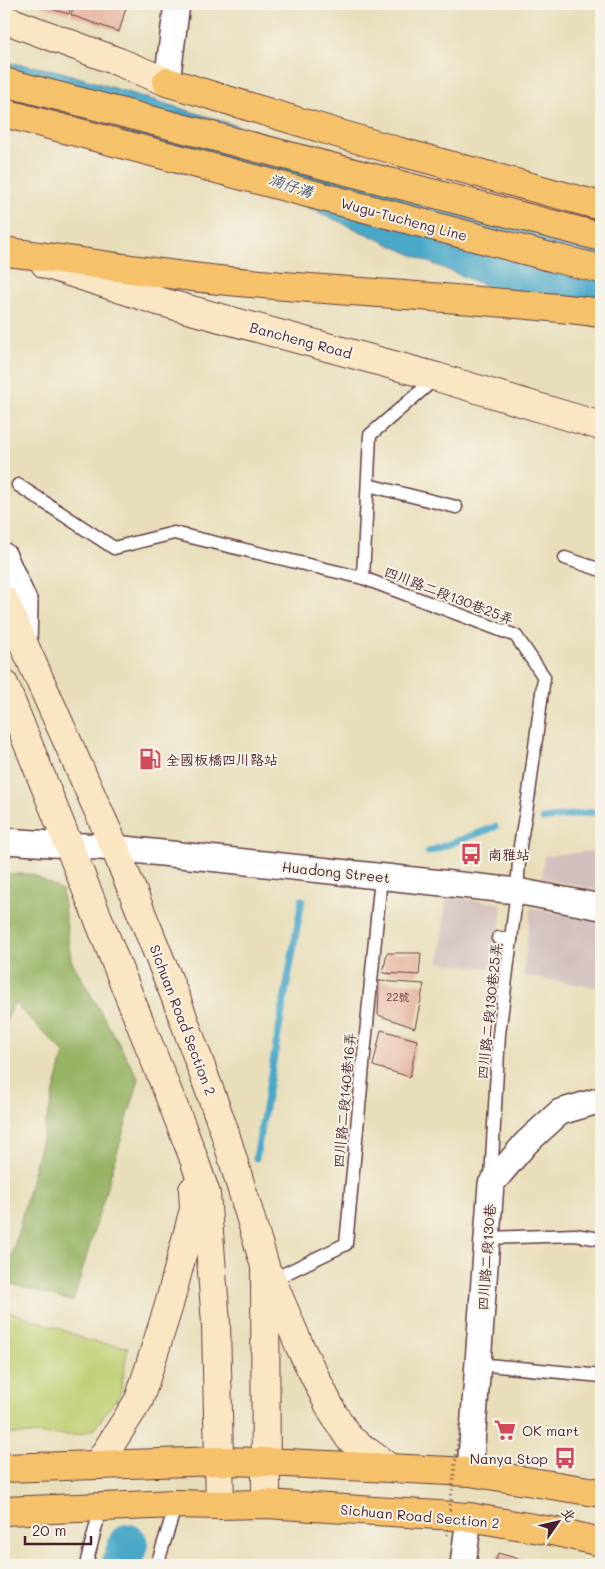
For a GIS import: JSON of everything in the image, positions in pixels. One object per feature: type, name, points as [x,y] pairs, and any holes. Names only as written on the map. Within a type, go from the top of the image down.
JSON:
[{"type":"main road","points":[[4,19],[167,82],[397,151],[601,206]]},
{"type":"main road","points":[[4,82],[601,237]]},
{"type":"main road","points":[[167,82],[334,129],[601,194]]},
{"type":"main road","name":"Wugu-Tucheng Line","points":[[4,114],[601,269]]},
{"type":"main road","points":[[5,250],[219,280],[429,298],[500,302],[601,313]]},
{"type":"main road","name":"Bancheng Road","points":[[5,250],[158,301],[437,377],[601,426]]},
{"type":"main road","name":"Sichuan Road Section 2","points":[[4,600],[115,848],[177,1001],[224,1130],[269,1273],[266,1504]]},
{"type":"main road","points":[[4,684],[191,1151],[206,1194],[216,1323],[220,1505]]},
{"type":"main road","points":[[98,1464],[139,1400],[169,1305],[194,1209],[191,1151]]},
{"type":"main road","points":[[269,1273],[300,1347],[333,1413],[349,1438],[390,1468]]},
{"type":"main road","points":[[4,1468],[220,1461],[266,1462],[470,1472],[601,1493]]},
{"type":"main road","name":"Sichuan Road Section 2","points":[[4,1511],[101,1506],[266,1504],[469,1517],[557,1532],[601,1542]]},
{"type":"street","points":[[167,82],[177,4]]},
{"type":"street","points":[[4,556],[25,603],[24,646]]},
{"type":"street","name":"Huadong Street","points":[[4,842],[69,844],[115,848],[518,891],[601,907]]},
{"type":"street","name":"四川路二段130巷","points":[[470,1472],[491,1184],[526,1143],[560,1112],[601,1100]]},
{"type":"street","points":[[463,1565],[469,1517]]},
{"type":"lane","points":[[363,578],[370,435],[437,377]]},
{"type":"lane","name":"四川路二段130巷25弄","points":[[18,485],[114,548],[174,533],[363,578],[516,636],[544,677],[520,846],[518,891],[504,939],[491,1184]]},
{"type":"lane","points":[[368,485],[456,507]]},
{"type":"lane","points":[[565,558],[601,570]]},
{"type":"lane","name":"四川路二段140巷16弄","points":[[269,1273],[346,1244],[381,877]]},
{"type":"lane","points":[[487,1238],[575,1236],[601,1239]]},
{"type":"lane","points":[[478,1364],[601,1376]]},
{"type":"lane","points":[[157,1565],[176,1504]]},
{"type":"lane","points":[[86,1565],[101,1506]]},
{"type":"path","points":[[447,1535],[460,1421]]},
{"type":"shaded area","points":[[601,850],[601,891],[542,878],[544,856]]},
{"type":"shaded area","points":[[447,897],[502,904],[495,969],[439,962]]},
{"type":"shaded area","points":[[531,908],[601,922],[601,988],[523,976]]},
{"type":"green space","points":[[4,874],[32,874],[62,890],[71,960],[139,1079],[73,1302],[5,1282],[64,1053],[14,1003],[4,1026],[4,936],[8,922],[4,918]]},
{"type":"green space","points":[[4,1310],[61,1329],[88,1341],[128,1347],[120,1394],[94,1429],[78,1435],[4,1434]]},
{"type":"water","name":"湳仔溝","points":[[4,62],[55,70],[556,223],[601,234],[601,328],[560,316],[426,261],[300,204],[4,123]]},
{"type":"building","points":[[41,4],[71,4],[69,14],[41,6]]},
{"type":"building","points":[[74,4],[127,4],[119,32],[71,15]]},
{"type":"building","points":[[387,953],[421,953],[419,975],[383,973]]},
{"type":"building","points":[[379,981],[424,984],[415,1028],[378,1015]]},
{"type":"building","points":[[381,1030],[417,1040],[410,1077],[373,1066]]},
{"type":"building","points":[[498,1553],[541,1565],[495,1565]]},
{"type":"waterway","points":[[543,819],[601,811]]},
{"type":"waterway","points":[[428,852],[495,827]]},
{"type":"waterway","points":[[256,1158],[302,900]]},
{"type":"waterway","points":[[121,1565],[128,1544]]},
{"type":"place","name":"全國板橋四川路站","points":[[150,759]]},
{"type":"place","name":"南雅站","points":[[471,854]]},
{"type":"place","name":"OK mart","points":[[505,1430]]},
{"type":"place","name":"Nanya Stop","points":[[565,1458]]}]
